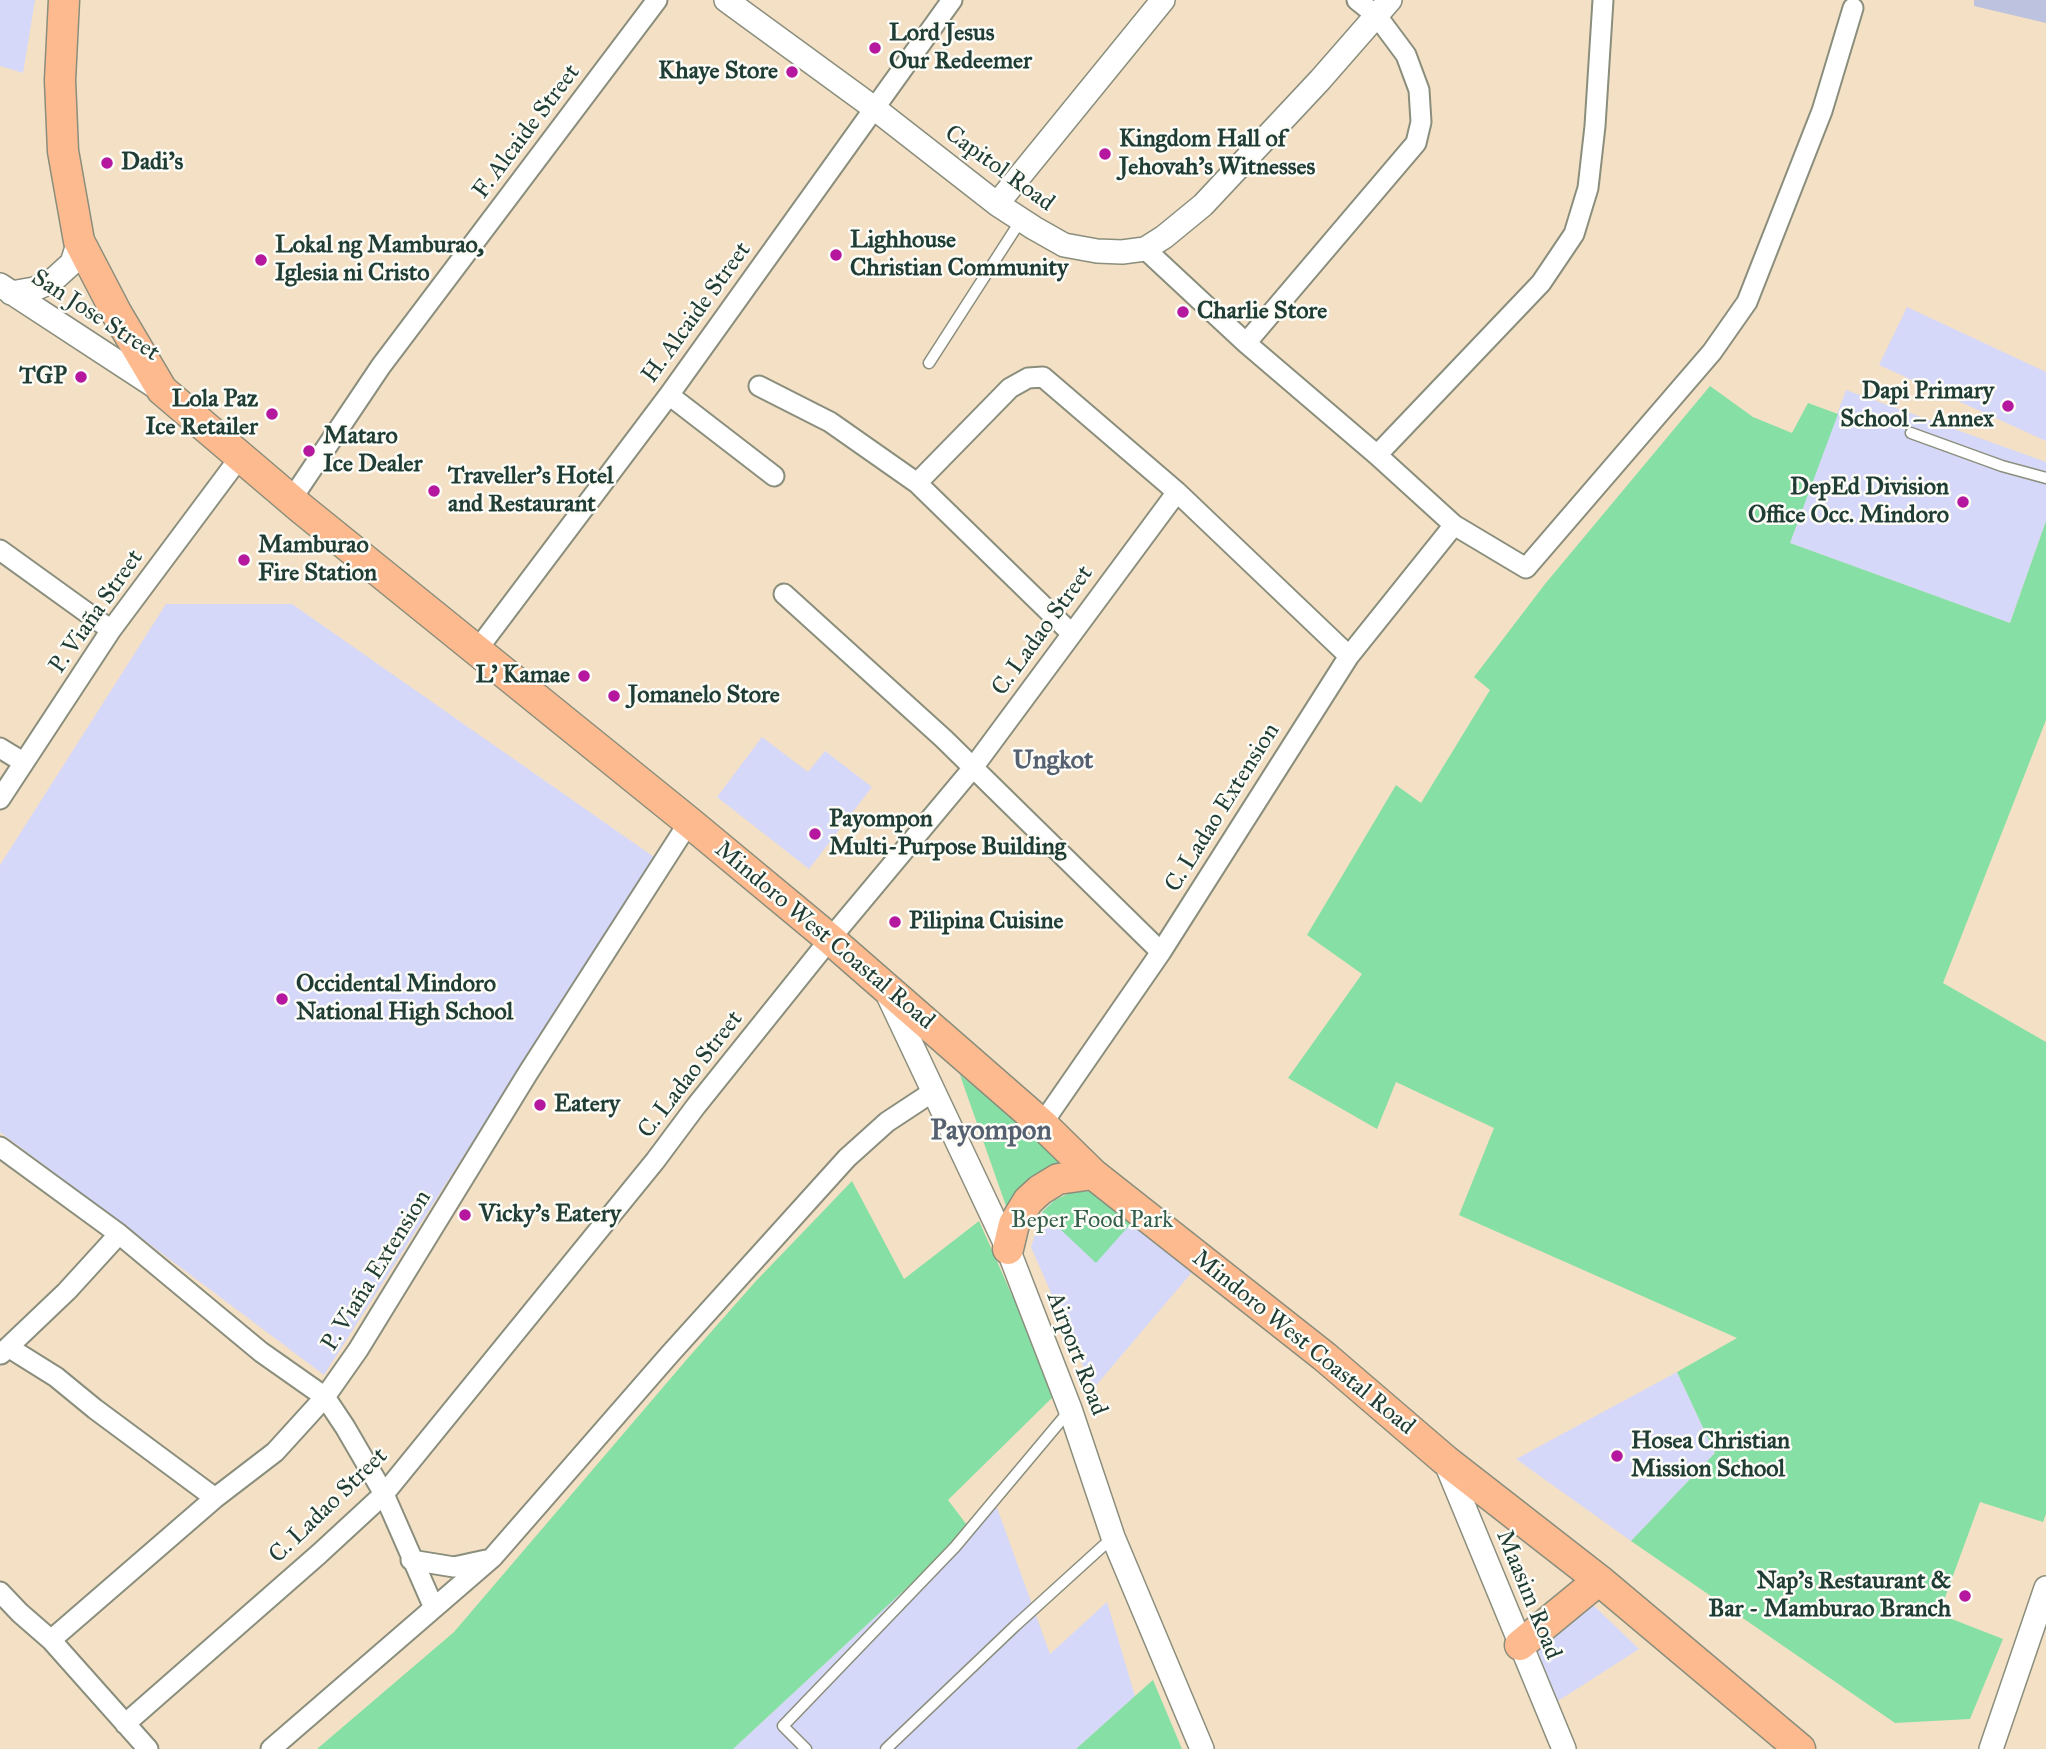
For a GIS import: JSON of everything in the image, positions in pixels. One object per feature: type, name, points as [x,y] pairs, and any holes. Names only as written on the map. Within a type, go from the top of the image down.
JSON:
[{"type":"main road","name":"Mindoro West Coastal Road","points":[[64,0],[60,80],[62,151],[79,241],[162,390],[291,500],[830,939],[1042,1124],[1093,1174],[1325,1357],[1445,1460],[1599,1580],[1800,1749]]},
{"type":"main road","points":[[1008,1249],[1014,1224],[1028,1201],[1040,1190],[1059,1180],[1093,1174]]},
{"type":"main road","points":[[1520,1645],[1599,1580]]},
{"type":"street","name":"F. Alcaide Street","points":[[291,500],[381,366],[657,0]]},
{"type":"street","name":"Capitol Road","points":[[726,0],[1021,220],[1064,245],[1122,252],[1145,248],[1164,237],[1203,205],[1383,8]]},
{"type":"street","name":"H. Alcaide Street","points":[[477,650],[669,395],[953,0]]},
{"type":"street","points":[[997,204],[1163,0]]},
{"type":"street","points":[[1246,343],[1416,143],[1421,122],[1419,90],[1406,55],[1383,8],[1357,0]]},
{"type":"street","points":[[1377,454],[1541,283],[1574,234],[1588,188],[1603,0]]},
{"type":"street","points":[[1145,248],[1246,343],[1377,454],[1454,525],[1526,568],[1712,352],[1747,302],[1822,111],[1853,8]]},
{"type":"street","points":[[5,289],[34,289],[51,282],[72,263],[79,241]]},
{"type":"street","name":"San Jose Street","points":[[5,289],[162,390]]},
{"type":"street","points":[[918,483],[1010,388],[1028,379],[1043,377],[1177,492],[1349,656]]},
{"type":"street","points":[[759,386],[831,422],[918,483],[1071,633]]},
{"type":"street","points":[[669,395],[774,475]]},
{"type":"street","name":"P. Viaña Street","points":[[0,799],[111,630],[240,457]]},
{"type":"street","name":"C. Ladao Street","points":[[125,1724],[384,1494],[655,1161],[830,939],[972,769],[1177,492]]},
{"type":"street","name":"C. Ladao Extension","points":[[1042,1124],[1160,952],[1349,656],[1454,525]]},
{"type":"street","points":[[0,550],[111,630]]},
{"type":"street","points":[[784,594],[944,739],[1160,952]]},
{"type":"street","points":[[0,748],[23,762]]},
{"type":"street","name":"P. Viaña Extension","points":[[51,1640],[215,1498],[275,1452],[325,1398],[358,1350],[528,1073],[689,822]]},
{"type":"street","name":"Airport Road","points":[[883,986],[1008,1249],[1070,1409],[1113,1537],[1202,1749]]},
{"type":"street","points":[[271,1749],[493,1557],[670,1354],[847,1158],[887,1122],[934,1091]]},
{"type":"street","points":[[0,1147],[119,1234],[261,1352],[325,1398],[384,1494],[411,1560],[435,1608]]},
{"type":"street","points":[[119,1234],[67,1291],[4,1351],[56,1377],[215,1498]]},
{"type":"street","name":"Maasim Road","points":[[1445,1460],[1564,1749]]},
{"type":"street","points":[[411,1560],[454,1567],[493,1557]]},
{"type":"street","points":[[1991,1749],[2046,1588]]},
{"type":"street","points":[[0,1592],[51,1640],[148,1749]]},
{"type":"lane","points":[[929,363],[1021,220]]},
{"type":"lane","points":[[1910,433],[2002,466],[2046,478]]},
{"type":"lane","points":[[806,1749],[783,1726],[956,1547],[1070,1409]]},
{"type":"lane","points":[[886,1749],[1113,1537]]},
{"type":"shaded area","points":[[0,0],[35,0],[23,73],[0,66]]},
{"type":"shaded area","points":[[1974,0],[2046,0],[2046,23],[1974,6]]},
{"type":"shaded area","name":"Dapi Primary School – Annex","points":[[1907,307],[2046,372],[2046,441],[1879,365]]},
{"type":"shaded area","points":[[1846,390],[2046,462],[2046,521],[2010,623],[1790,543]]},
{"type":"shaded area","name":"Occidental Mindoro National High School","points":[[166,604],[292,604],[654,857],[324,1375],[0,1132],[0,865]]},
{"type":"shaded area","points":[[762,737],[808,772],[825,751],[872,787],[809,869],[717,797]]},
{"type":"shaded area","points":[[1102,1192],[1193,1271],[1093,1389],[1031,1247],[1042,1212],[1055,1200]]},
{"type":"shaded area","name":"Hosea Christian Mission School","points":[[1677,1372],[1715,1453],[1631,1541],[1516,1459]]},
{"type":"shaded area","points":[[996,1505],[1050,1654],[1107,1602],[1135,1696],[1076,1749],[733,1749]]},
{"type":"shaded area","points":[[1588,1600],[1639,1649],[1558,1701],[1531,1643]]},
{"type":"green space","points":[[1710,386],[1753,417],[1792,433],[1808,403],[1838,414],[1790,543],[2010,623],[2046,521],[2046,720],[1943,983],[2046,1042],[2046,1514],[2043,1522],[1980,1502],[1939,1614],[2003,1639],[1970,1719],[1895,1723],[1631,1541],[1715,1453],[1677,1372],[1737,1338],[1459,1215],[1494,1128],[1396,1082],[1377,1129],[1288,1078],[1362,974],[1307,935],[1396,785],[1421,803],[1490,690],[1474,677],[1545,584]]},
{"type":"green space","points":[[960,1075],[1070,1164],[1026,1184],[1006,1206]]},
{"type":"green space","points":[[852,1181],[904,1279],[979,1221],[1056,1394],[948,1500],[970,1529],[733,1749],[317,1749],[454,1632],[688,1358],[756,1281]]},
{"type":"green space","name":"Beper Food Park","points":[[1074,1191],[1102,1192],[1134,1220],[1096,1263],[1042,1212],[1055,1200]]},
{"type":"green space","points":[[1153,1680],[1182,1749],[1076,1749],[1135,1696]]},
{"type":"place","name":"Lord Jesus Our Redeemer","points":[[875,48]]},
{"type":"place","name":"Khaye Store","points":[[792,72]]},
{"type":"place","name":"Kingdom Hall of Jehovah's Witnesses","points":[[1105,154]]},
{"type":"place","name":"Dadi's","points":[[107,163]]},
{"type":"place","name":"Lighhouse Christian Community","points":[[836,255]]},
{"type":"place","name":"Lokal ng Mamburao, Iglesia ni Cristo","points":[[261,260]]},
{"type":"place","name":"Charlie Store","points":[[1183,312]]},
{"type":"place","name":"TGP","points":[[81,377]]},
{"type":"place","name":"Dapi Primary School – Annex","points":[[2008,406]]},
{"type":"place","name":"Lola Paz Ice Retailer","points":[[272,414]]},
{"type":"place","name":"Mataro Ice Dealer","points":[[309,451]]},
{"type":"place","name":"Traveller's Hotel and Restaurant","points":[[434,491]]},
{"type":"place","name":"DepEd Division Office Occ. Mindoro","points":[[1963,502]]},
{"type":"place","name":"Mamburao Fire Station","points":[[244,560]]},
{"type":"place","name":"L' Kamae","points":[[584,676]]},
{"type":"place","name":"Jomanelo Store","points":[[614,696]]},
{"type":"place","name":"Payompon Multi-Purpose Building","points":[[815,834]]},
{"type":"place","name":"Pilipina Cuisine","points":[[895,922]]},
{"type":"place","name":"Occidental Mindoro National High School","points":[[282,999]]},
{"type":"place","name":"Eatery","points":[[540,1105]]},
{"type":"place","name":"Vicky's Eatery","points":[[465,1215]]},
{"type":"place","name":"Hosea Christian Mission School","points":[[1617,1456]]},
{"type":"place","name":"Nap's Restaurant & Bar - Mamburao Branch","points":[[1965,1596]]},
{"type":"district","name":"Ungkot","points":[[1053,762]]},
{"type":"district","name":"Payompon","points":[[991,1132]]}]
